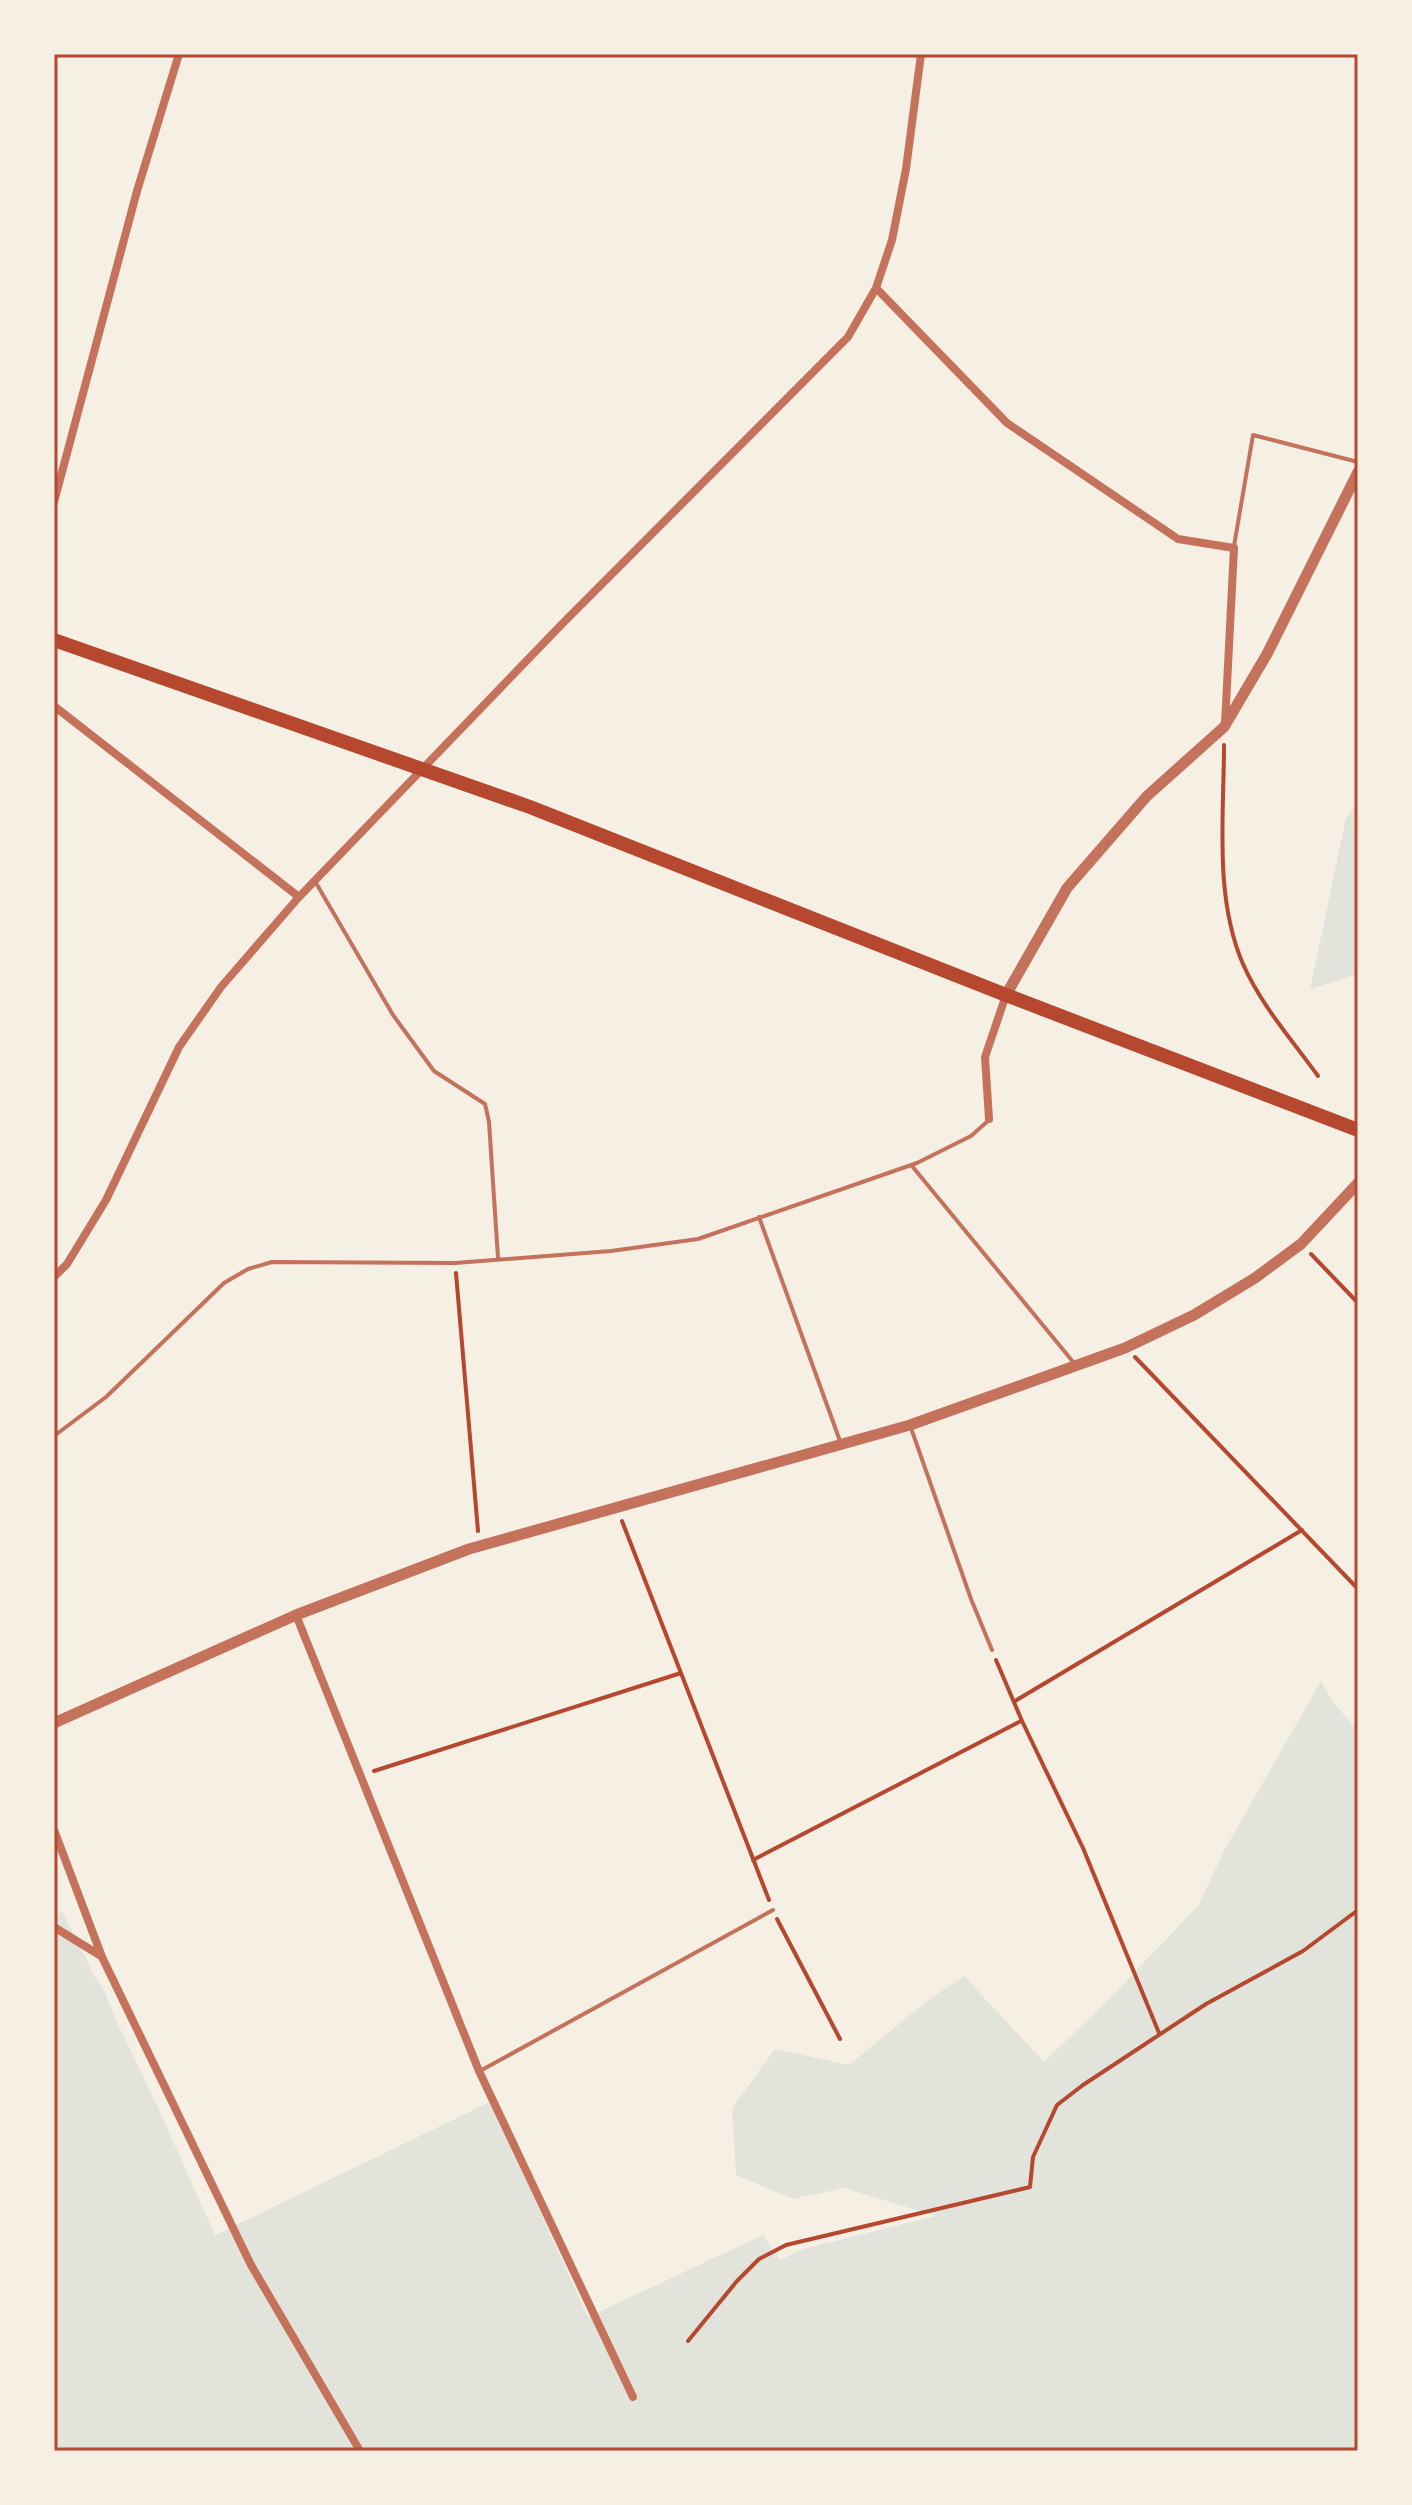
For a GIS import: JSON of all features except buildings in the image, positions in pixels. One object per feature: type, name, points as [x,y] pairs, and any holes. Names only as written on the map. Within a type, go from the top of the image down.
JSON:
[{"type":"main road","points":[[54,640],[530,807],[1358,1130]]},
{"type":"street","points":[[54,502],[137,191],[179,54]]},
{"type":"street","points":[[54,1277],[67,1264],[106,1200],[179,1047],[221,987],[299,897],[423,768],[848,337],[876,288],[892,240],[921,54]]},
{"type":"street","points":[[876,288],[1007,423],[1178,539],[1234,548],[1224,727]]},
{"type":"street","points":[[989,1119],[985,1057],[1006,995],[1067,888],[1147,796],[1224,727],[1267,654],[1358,472]]},
{"type":"street","points":[[54,706],[299,897]]},
{"type":"street","points":[[54,1723],[296,1615],[479,1547],[910,1425],[1125,1348],[1194,1315],[1255,1278],[1301,1244],[1358,1183]]},
{"type":"street","points":[[296,1615],[479,2071],[633,2397]]},
{"type":"street","points":[[54,1830],[102,1957],[251,2265],[360,2451]]},
{"type":"street","points":[[54,1927],[102,1957]]},
{"type":"lane","points":[[1234,548],[1253,435],[1358,462]]},
{"type":"lane","points":[[315,881],[393,1015],[434,1071],[485,1104],[489,1122],[498,1258]]},
{"type":"lane","points":[[54,1436],[106,1397],[224,1283],[248,1269],[272,1262],[455,1263],[611,1251],[698,1239],[911,1165],[971,1136],[989,1119]]},
{"type":"lane","points":[[911,1165],[1076,1365]]},
{"type":"lane","points":[[759,1217],[841,1444]]},
{"type":"lane","points":[[910,1425],[992,1650]]},
{"type":"lane","points":[[479,2071],[773,1910]]},
{"type":"path","points":[[1224,727],[1224,862],[1233,936],[1244,965],[1265,1003],[1318,1076]]},
{"type":"path","points":[[1301,1244],[1358,1303]]},
{"type":"path","points":[[455,1263],[479,1547]]},
{"type":"path","points":[[1125,1348],[1358,1589]]},
{"type":"path","points":[[617,1507],[773,1910],[840,2039]]},
{"type":"path","points":[[1014,1701],[1302,1530]]},
{"type":"path","points":[[992,1650],[1083,1848],[1160,2034]]},
{"type":"path","points":[[360,1776],[681,1673]]},
{"type":"path","points":[[753,1860],[1022,1721]]},
{"type":"path","points":[[688,2341],[759,2259],[786,2245],[1030,2187],[1033,2157],[1057,2105],[1206,2004],[1303,1951],[1358,1910]]},
{"type":"shaded area","points":[[1358,802],[1358,974],[1310,989],[1346,818]]},
{"type":"shaded area","points":[[1321,1681],[1335,1705],[1358,1730],[1358,2451],[54,2451],[54,1916],[62,1911],[104,1990],[215,2235],[490,2102],[588,2317],[763,2235],[780,2260],[803,2249],[936,2216],[844,2188],[793,2199],[736,2175],[732,2108],[775,2049],[849,2065],[923,2004],[964,1976],[1044,2062],[1198,1906],[1225,1849]]}]
